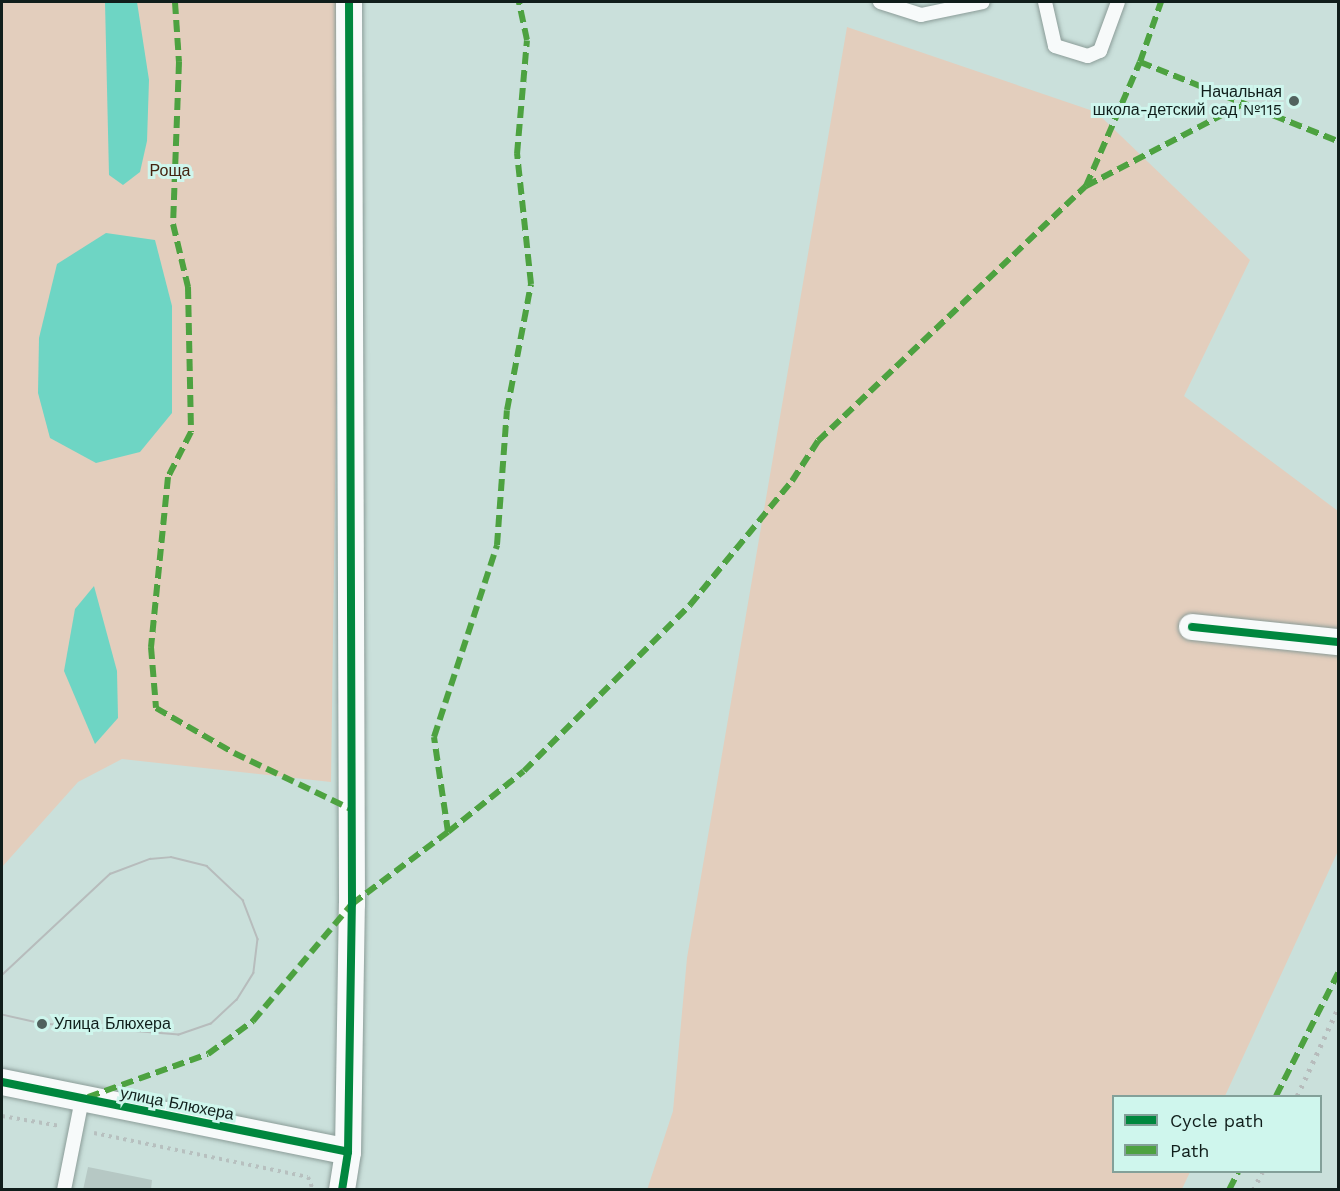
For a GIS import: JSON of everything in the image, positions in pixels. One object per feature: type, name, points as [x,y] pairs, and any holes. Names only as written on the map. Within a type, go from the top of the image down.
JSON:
[{"type":"street","points":[[342,1190],[348,1152],[349,2]]},
{"type":"street","points":[[1192,627],[1338,642]]},
{"type":"street","name":"улица Блюхера","points":[[2,1082],[348,1152]]},
{"type":"lane","points":[[880,2],[921,15],[983,2]]},
{"type":"lane","points":[[1045,2],[1055,46],[1088,57],[1100,51],[1118,2]]},
{"type":"lane","points":[[64,1190],[82,1098]]},
{"type":"path","points":[[2,1116],[308,1177],[313,1190]]},
{"type":"green space","name":"Роща","points":[[2,2],[341,2],[341,57],[331,782],[122,759],[78,782],[2,867]]},
{"type":"green space","points":[[847,27],[1096,112],[1250,260],[1184,396],[1338,511],[1338,851],[1225,1095],[1112,1095],[1112,1173],[1190,1173],[1182,1189],[647,1190],[673,1111],[687,958]]},
{"type":"shaded area","points":[[105,2],[137,2],[149,80],[147,141],[140,172],[123,185],[109,175]]},
{"type":"shaded area","points":[[106,233],[155,240],[172,306],[172,413],[140,452],[96,463],[50,438],[38,393],[39,338],[57,264]]},
{"type":"shaded area","points":[[94,586],[117,671],[118,718],[95,744],[64,671],[75,609]]},
{"type":"building","points":[[88,1167],[152,1180],[151,1190],[83,1190]]},
{"type":"tram line","points":[[2,975],[110,874],[150,859],[171,857],[207,866],[243,900],[258,939],[254,973],[237,1000],[211,1024],[179,1035],[42,1024],[2,1015]]},
{"type":"railway","points":[[1297,1095],[1338,1008]]},
{"type":"railway","points":[[1253,1190],[1262,1173]]},
{"type":"marked path","points":[[175,2],[179,62],[173,224],[188,287],[191,432],[168,477],[151,647],[156,708],[234,753],[351,809]]},
{"type":"marked path","points":[[88,1097],[208,1054],[253,1021],[352,904],[448,832],[434,737],[497,545],[507,410],[531,284],[517,154],[527,40],[519,2]]},
{"type":"marked path","points":[[1140,62],[1161,2]]},
{"type":"marked path","points":[[448,832],[524,771],[690,605],[792,481],[818,441],[1086,186],[1140,62],[1338,141]]},
{"type":"marked path","points":[[1086,186],[1245,103]]},
{"type":"marked path","points":[[1277,1095],[1338,973]]},
{"type":"marked path","points":[[1229,1190],[1238,1173]]},
{"type":"cycle path","points":[[342,1190],[348,1152],[352,904],[349,2]]},
{"type":"cycle path","points":[[1192,627],[1338,642]]},
{"type":"cycle path","points":[[2,1082],[348,1152]]},
{"type":"place","name":"Начальная школа-детский сад №115","points":[[1294,101]]},
{"type":"place","name":"Улица Блюхера","points":[[42,1024]]}]
